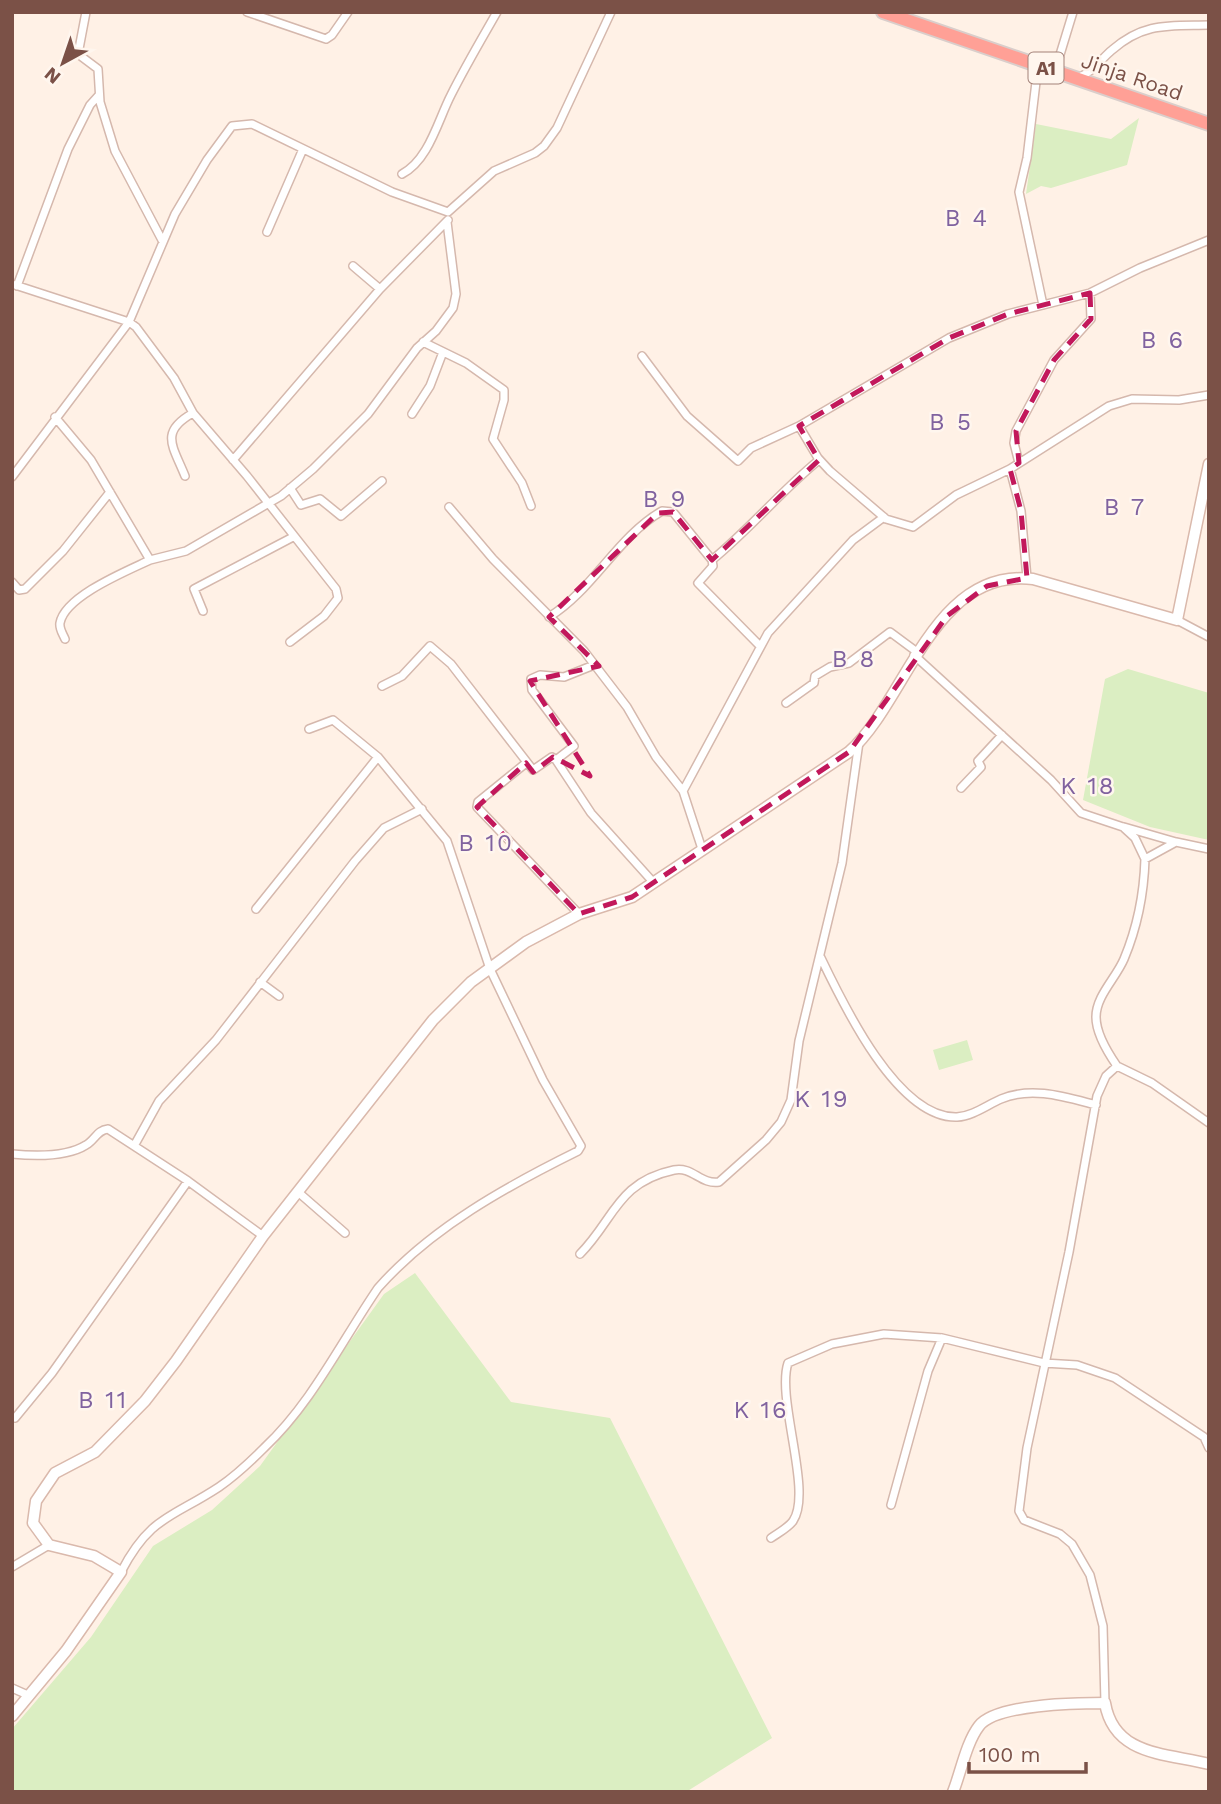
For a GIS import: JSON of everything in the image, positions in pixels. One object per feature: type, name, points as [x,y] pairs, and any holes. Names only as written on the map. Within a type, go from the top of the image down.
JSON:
[{"type":"highway","name":"Jinja Road","points":[[883,12],[1209,124]]},
{"type":"street","points":[[86,12],[77,51],[98,69],[101,81],[99,95],[115,151],[162,240]]},
{"type":"street","points":[[247,12],[326,39],[332,35],[348,12]]},
{"type":"street","points":[[402,174],[414,165],[430,141],[496,12]]},
{"type":"street","points":[[65,639],[60,624],[86,593],[150,560],[186,551],[268,504],[326,458],[368,414],[423,342],[441,324],[456,300],[447,222],[449,212],[494,171],[535,153],[544,146],[562,118],[611,12]]},
{"type":"street","points":[[1055,71],[1073,12]]},
{"type":"street","points":[[1075,78],[1087,74],[1119,43],[1140,29],[1209,26]]},
{"type":"street","points":[[1038,65],[1027,158],[1019,192],[1043,305]]},
{"type":"street","points":[[99,95],[88,107],[68,149],[14,285],[129,322],[162,360],[193,413],[338,595],[324,617],[290,642]]},
{"type":"street","points":[[12,477],[129,322],[162,240],[188,190],[232,126],[252,124],[392,192],[449,212]]},
{"type":"street","points":[[267,232],[303,149]]},
{"type":"street","points":[[233,460],[380,289],[447,222]]},
{"type":"street","points":[[642,356],[687,416],[736,460],[756,445],[799,426],[949,338],[1008,314],[1090,293],[1140,268],[1209,240]]},
{"type":"street","points":[[353,266],[380,289]]},
{"type":"street","points":[[1019,463],[1014,443],[1016,431],[1054,360],[1091,319],[1090,293]]},
{"type":"street","points":[[423,342],[490,378],[504,390],[504,400],[492,439],[522,482],[531,506]]},
{"type":"street","points":[[412,414],[430,386],[443,352]]},
{"type":"street","points":[[799,426],[819,460],[884,517],[905,527],[917,526],[956,495],[1010,469],[1091,415],[1119,402],[1132,399],[1179,400],[1209,395]]},
{"type":"street","points":[[185,476],[171,442],[172,431],[176,423],[193,413]]},
{"type":"street","points":[[55,417],[83,449],[150,560]]},
{"type":"street","points":[[712,560],[746,533],[780,494],[819,460]]},
{"type":"street","points":[[1177,620],[1209,464]]},
{"type":"street","points":[[1010,469],[1021,510],[1027,578]]},
{"type":"street","points":[[290,488],[301,505],[320,499],[341,516],[382,481]]},
{"type":"street","points":[[12,582],[19,590],[25,589],[62,551],[110,492]]},
{"type":"street","points":[[449,507],[484,550],[594,665],[631,713],[656,757],[683,791],[702,849]]},
{"type":"street","points":[[549,617],[569,604],[612,556],[662,511],[673,512],[712,560],[713,566],[698,582],[699,587],[760,646]]},
{"type":"street","points":[[683,791],[768,633],[844,549],[884,517]]},
{"type":"street","points":[[203,611],[194,589],[293,537]]},
{"type":"street","points":[[121,1572],[94,1556],[49,1545],[33,1523],[36,1501],[43,1489],[61,1469],[95,1452],[145,1401],[176,1361],[262,1236],[433,1020],[471,982],[526,942],[579,914],[632,897],[826,769],[859,742],[915,653],[947,616],[977,591],[1001,581],[1027,578],[1072,588],[1177,620],[1209,637]]},
{"type":"street","points":[[786,703],[814,683],[815,676],[831,667],[849,663],[890,632],[1002,735],[1081,813],[1176,842],[1209,849]]},
{"type":"street","points":[[382,686],[402,676],[430,646],[451,664],[533,770],[552,757],[556,760],[591,813],[653,882]]},
{"type":"street","points":[[556,760],[574,746],[532,690],[530,681],[540,675],[564,677],[594,665]]},
{"type":"street","points":[[12,1716],[66,1651],[121,1572],[134,1547],[149,1531],[175,1510],[226,1482],[290,1420],[377,1287],[390,1274],[467,1214],[580,1149],[580,1143],[543,1080],[490,969],[454,854],[441,832],[378,757],[335,720],[324,721],[309,729]]},
{"type":"street","points":[[961,788],[981,766],[978,761],[1002,735]]},
{"type":"street","points":[[580,1254],[596,1237],[618,1201],[632,1189],[674,1170],[689,1172],[705,1182],[719,1182],[732,1174],[776,1128],[791,1100],[799,1041],[842,863],[859,742]]},
{"type":"street","points":[[256,909],[378,757]]},
{"type":"street","points":[[526,763],[480,799],[477,807],[579,914]]},
{"type":"street","points":[[134,1146],[159,1101],[216,1040],[379,833],[392,823],[422,809]]},
{"type":"street","points":[[1123,827],[1135,838],[1145,859],[1142,897],[1126,955],[1101,998],[1096,1016],[1104,1043],[1117,1066],[1152,1083],[1209,1123]]},
{"type":"street","points":[[1145,859],[1176,842]]},
{"type":"street","points":[[819,956],[883,1067],[904,1090],[929,1108],[960,1117],[1010,1096],[1035,1092],[1096,1105]]},
{"type":"street","points":[[260,982],[279,996]]},
{"type":"street","points":[[1117,1066],[1101,1084],[1096,1105],[1069,1252],[1044,1363],[1019,1511],[1024,1520],[1040,1524],[1072,1544],[1090,1575],[1103,1626],[1105,1703],[1108,1718],[1121,1738],[1153,1751],[1209,1764]]},
{"type":"street","points":[[12,1154],[31,1156],[78,1149],[105,1129],[188,1181],[262,1236]]},
{"type":"street","points":[[15,1418],[52,1373],[188,1181]]},
{"type":"street","points":[[298,1192],[345,1233]]},
{"type":"street","points":[[771,1538],[793,1521],[795,1516],[797,1472],[785,1378],[790,1360],[832,1344],[884,1334],[942,1338],[1044,1363],[1077,1365],[1115,1378],[1206,1436],[1209,1448]]},
{"type":"street","points":[[891,1505],[928,1371],[942,1338]]},
{"type":"street","points":[[12,1567],[49,1545]]},
{"type":"street","points":[[12,1688],[30,1696]]},
{"type":"street","points":[[953,1792],[975,1733],[985,1720],[1037,1706],[1105,1703]]},
{"type":"highlighted area","points":[[1090,293],[1091,319],[1054,360],[1016,431],[1019,463],[1010,469],[1021,511],[1027,578],[987,586],[947,616],[849,752],[632,897],[579,914],[477,807],[526,763],[533,772],[553,757],[590,776],[530,681],[599,666],[549,617],[658,513],[673,512],[712,560],[819,460],[799,426],[949,338],[1008,314]]},
{"type":"green space","points":[[1139,118],[1127,165],[1051,188],[1041,186],[1026,194],[1036,124],[1111,139]]},
{"type":"green space","points":[[1128,669],[1209,693],[1209,840],[1150,827],[1083,800],[1105,679]]},
{"type":"green space","points":[[967,1040],[973,1060],[939,1070],[933,1050]]},
{"type":"green space","points":[[415,1273],[511,1402],[610,1418],[772,1738],[686,1792],[12,1792],[12,1729],[91,1637],[153,1546],[212,1510],[260,1466],[384,1294]]},
{"type":"district","name":"B 4","points":[[967,218]]},
{"type":"district","name":"B 6","points":[[1163,340]]},
{"type":"district","name":"B 5","points":[[951,422]]},
{"type":"district","name":"B 9","points":[[665,499]]},
{"type":"district","name":"B 7","points":[[1125,507]]},
{"type":"district","name":"B 8","points":[[854,659]]},
{"type":"district","name":"K 18","points":[[1088,786]]},
{"type":"district","name":"B 10","points":[[486,843]]},
{"type":"district","name":"K 19","points":[[822,1099]]},
{"type":"district","name":"B 11","points":[[103,1400]]},
{"type":"district","name":"K 16","points":[[761,1410]]}]
